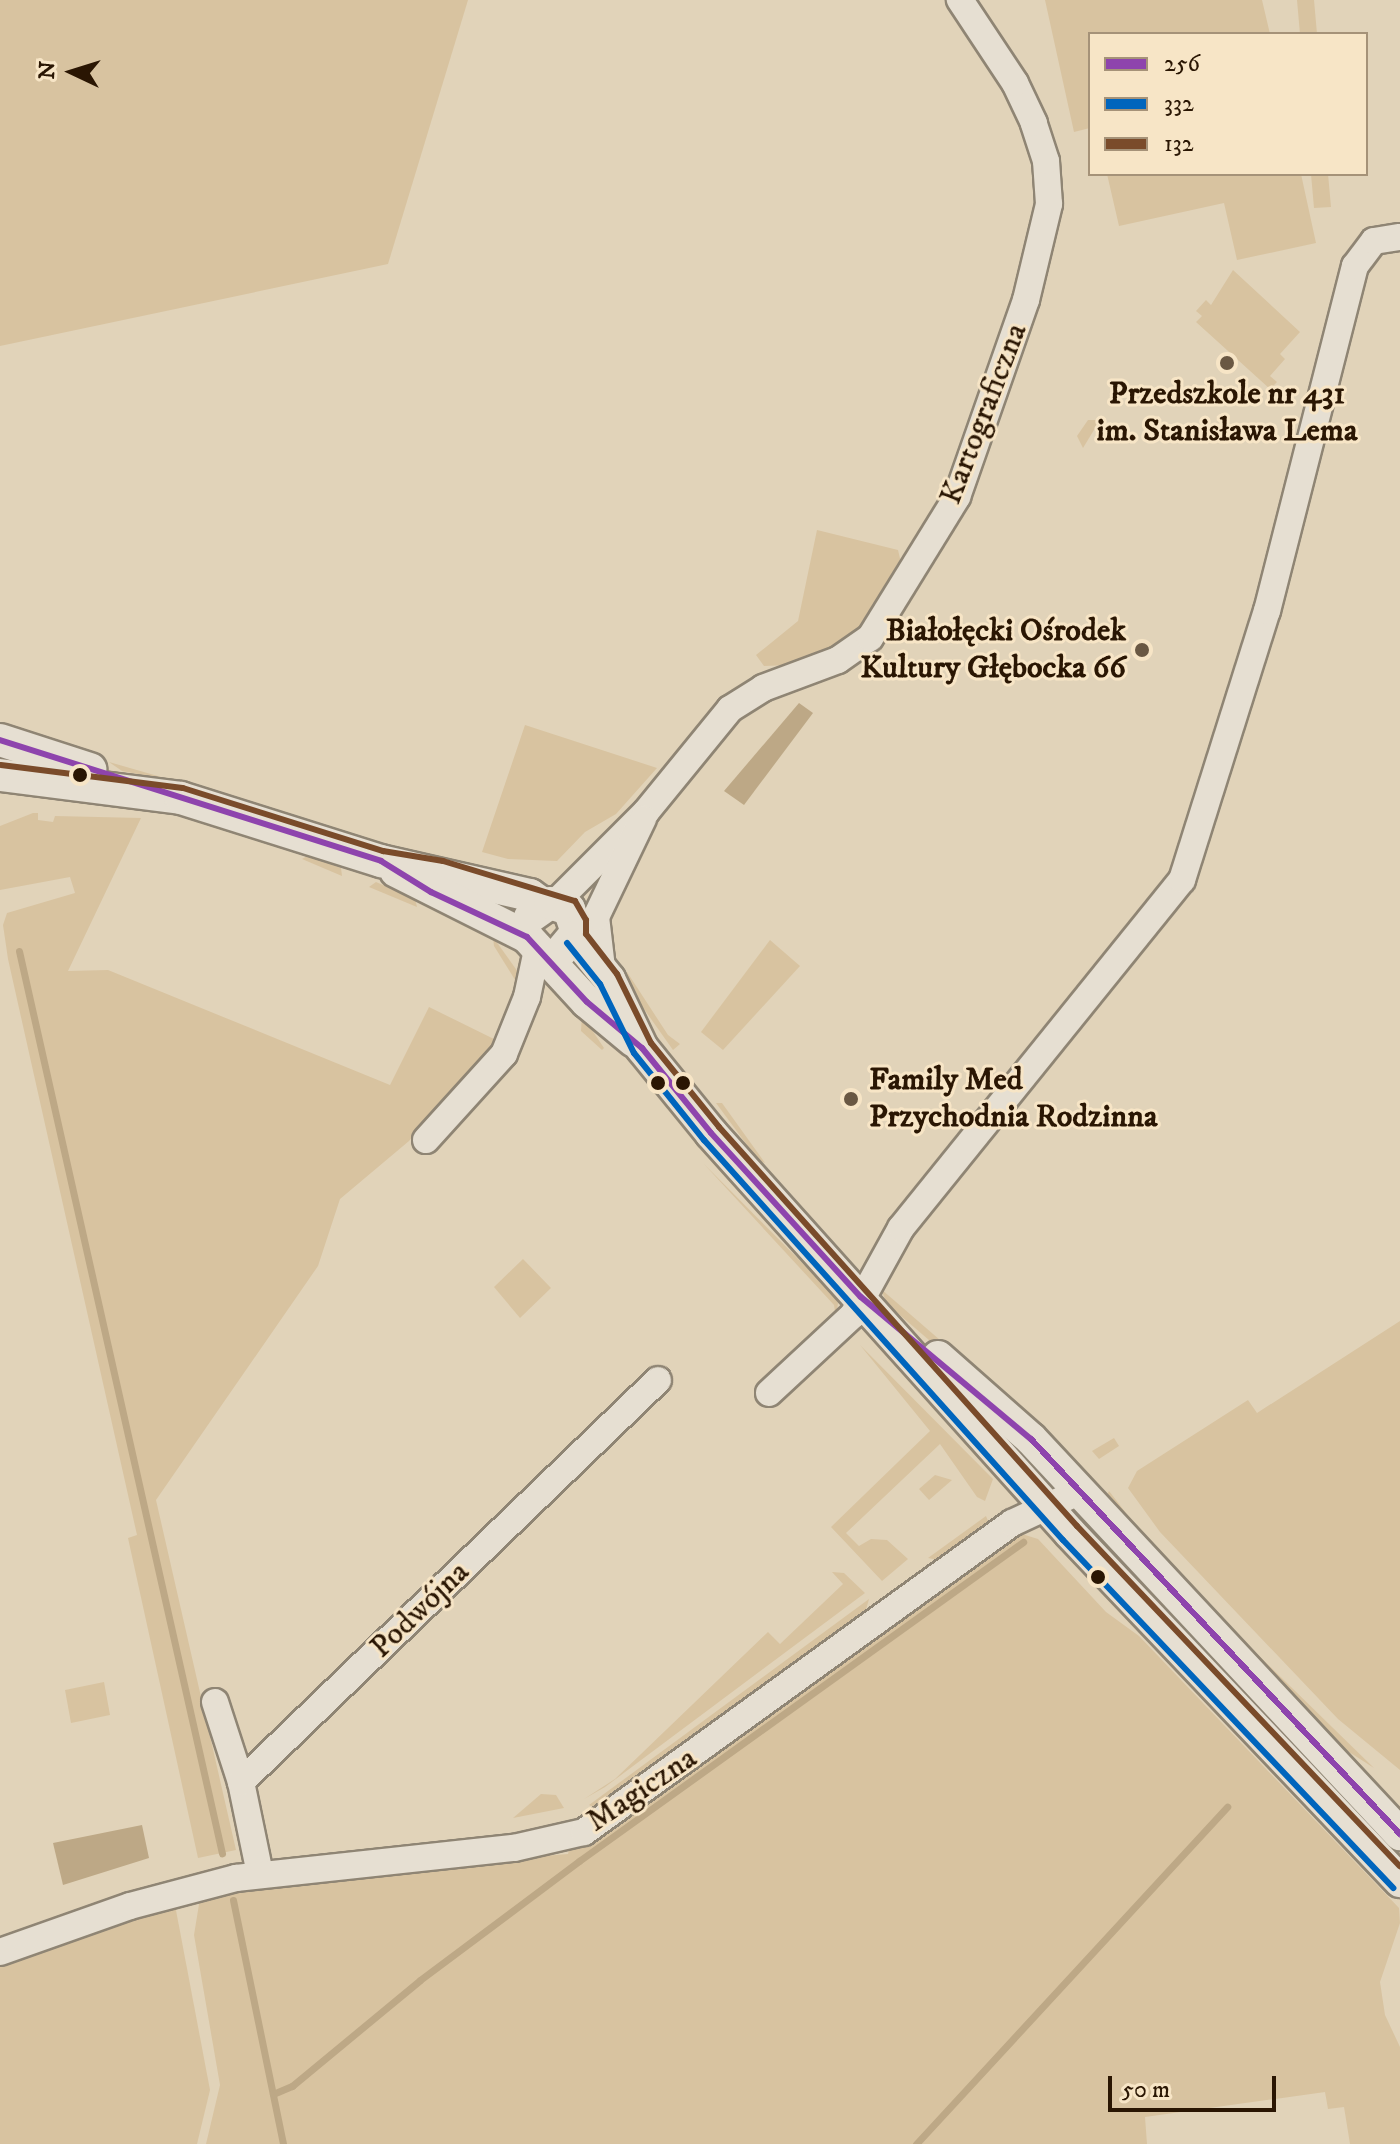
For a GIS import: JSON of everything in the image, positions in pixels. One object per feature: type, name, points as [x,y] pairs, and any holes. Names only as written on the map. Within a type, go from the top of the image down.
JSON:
[{"type":"street","name":"Kartograficzna","points":[[562,917],[730,709],[763,688],[838,660],[870,638],[943,521],[975,456],[1026,300],[1049,204],[1046,161],[1034,123],[1015,83],[960,0]]},
{"type":"street","points":[[769,1393],[853,1315],[901,1228],[1182,880],[1267,611],[1355,266],[1360,253],[1374,241],[1400,237]]},
{"type":"street","points":[[0,740],[149,791],[381,861],[440,871],[530,895],[562,917],[603,969],[642,1048]]},
{"type":"street","points":[[0,775],[149,791]]},
{"type":"street","name":"Kartograficzna","points":[[603,969],[594,933],[604,897],[646,812]]},
{"type":"street","points":[[381,861],[431,892],[537,947],[587,1002],[642,1048],[711,1133],[861,1297],[894,1341],[1400,1881]]},
{"type":"street","name":"Kartograficzna","points":[[562,917],[604,897]]},
{"type":"street","points":[[426,1140],[504,1054],[527,997],[537,947],[530,917],[562,917]]},
{"type":"street","points":[[537,947],[567,949],[562,917]]},
{"type":"street","points":[[861,1297],[1024,1433],[1076,1493],[1400,1834]]},
{"type":"street","name":"Podwójna","points":[[241,1782],[658,1380]]},
{"type":"street","name":"Magiczna","points":[[0,1952],[130,1906],[260,1874],[514,1848],[584,1832],[1012,1523],[1046,1504],[1076,1493]]},
{"type":"street","points":[[215,1702],[241,1782],[260,1874]]},
{"type":"shaded area","points":[[0,0],[468,0],[388,264],[0,346]]},
{"type":"shaded area","points":[[1045,0],[1262,0],[1270,32],[1088,32],[1088,128],[1074,132]]},
{"type":"shaded area","points":[[1297,0],[1314,0],[1317,32],[1300,32]]},
{"type":"shaded area","points":[[1107,176],[1301,176],[1316,243],[1237,260],[1224,203],[1119,226]]},
{"type":"shaded area","points":[[1311,176],[1328,176],[1331,207],[1314,208]]},
{"type":"shaded area","points":[[1233,270],[1300,332],[1280,354],[1285,359],[1270,376],[1277,382],[1270,389],[1196,322],[1202,316],[1196,311],[1206,300],[1211,305]]},
{"type":"shaded area","points":[[1088,420],[1100,420],[1083,448],[1077,436]]},
{"type":"shaded area","points":[[817,530],[898,550],[902,567],[873,618],[848,640],[790,665],[764,666],[756,655],[798,621]]},
{"type":"shaded area","points":[[799,703],[813,713],[744,805],[724,791]]},
{"type":"shaded area","points":[[525,725],[657,768],[616,814],[585,832],[557,861],[508,859],[482,852]]},
{"type":"shaded area","points":[[109,762],[175,781],[122,771]]},
{"type":"shaded area","points":[[38,813],[38,820],[53,822],[55,816],[141,818],[68,971],[108,970],[390,1085],[429,1007],[498,1041],[409,1141],[340,1199],[318,1266],[156,1500],[236,1850],[198,1858],[128,1538],[137,1535],[8,959],[3,925],[7,913],[75,893],[70,877],[0,890],[0,826]]},
{"type":"shaded area","points":[[309,855],[341,868],[342,876],[302,859]]},
{"type":"shaded area","points":[[376,882],[415,899],[417,907],[369,887]]},
{"type":"shaded area","points":[[493,937],[518,972],[517,983],[494,946]]},
{"type":"shaded area","points":[[770,940],[800,966],[723,1050],[701,1032]]},
{"type":"shaded area","points":[[627,972],[668,1035],[680,1044],[673,1050],[622,978]]},
{"type":"shaded area","points":[[582,1015],[604,1048],[602,1050],[581,1031]]},
{"type":"shaded area","points":[[716,1103],[722,1103],[765,1163],[758,1160]]},
{"type":"shaded area","points":[[703,1163],[833,1294],[838,1303],[836,1318],[834,1305]]},
{"type":"shaded area","points":[[523,1259],[551,1288],[520,1318],[494,1287]]},
{"type":"shaded area","points":[[881,1289],[1007,1398],[1029,1426],[887,1304]]},
{"type":"shaded area","points":[[1400,1321],[1400,1770],[1338,1719],[1160,1532],[1128,1488],[1137,1471],[1248,1400],[1257,1413]]},
{"type":"shaded area","points":[[860,1345],[993,1479],[985,1501],[977,1497],[940,1444],[846,1533],[859,1546],[871,1539],[887,1540],[908,1559],[882,1581],[831,1527],[930,1431]]},
{"type":"shaded area","points":[[1114,1438],[1119,1446],[1099,1459],[1092,1451]]},
{"type":"shaded area","points":[[935,1475],[952,1480],[929,1500],[919,1489]]},
{"type":"shaded area","points":[[1109,1491],[1143,1535],[1255,1652],[1374,1768],[1332,1741],[1106,1497]]},
{"type":"shaded area","points":[[986,1516],[990,1526],[943,1561],[928,1558]]},
{"type":"shaded area","points":[[1022,1534],[1038,1539],[1106,1612],[1139,1636],[1399,1908],[1400,1923],[1380,1982],[1385,2015],[1400,2047],[1400,2144],[1350,2144],[1344,2107],[1328,2109],[1325,2092],[1145,2117],[1147,2144],[206,2144],[220,2085],[194,1935],[200,1898],[318,1875],[568,1854],[570,1846],[616,1826],[916,1604],[1013,1535]]},
{"type":"shaded area","points":[[832,1572],[844,1573],[865,1593],[605,1787],[584,1799],[615,1779],[768,1632],[780,1644],[843,1584]]},
{"type":"shaded area","points":[[869,1599],[864,1617],[595,1808],[589,1805]]},
{"type":"shaded area","points":[[104,1682],[110,1715],[71,1723],[65,1690]]},
{"type":"shaded area","points":[[541,1794],[556,1795],[564,1808],[513,1818]]},
{"type":"shaded area","points":[[142,1825],[149,1858],[63,1885],[53,1843]]},
{"type":"shaded area","points":[[175,1905],[210,2090],[197,2144],[0,2144],[0,1966]]},
{"type":"waterway","points":[[19,951],[222,1853]]},
{"type":"waterway","points":[[273,2094],[292,2086],[420,1980],[579,1861],[1023,1542]]},
{"type":"waterway","points":[[916,2144],[1227,1807]]},
{"type":"waterway","points":[[233,1900],[283,2144]]},
{"type":"transit line","name":"256","points":[[0,740],[381,861],[431,892],[527,937],[587,1002],[642,1048],[711,1133],[861,1297],[1031,1439],[1400,1834]]},
{"type":"transit line","name":"132","points":[[1,765],[183,788],[383,851],[443,861],[575,901],[586,920],[586,934],[617,974],[651,1043],[719,1127],[1077,1526],[1400,1866]]},
{"type":"transit line","name":"332","points":[[567,943],[600,984],[634,1053],[704,1140],[1063,1540],[1393,1888]]},
{"type":"place","name":"Przedszkole nr 431 im. Stanisława Lema","points":[[1227,363]]},
{"type":"place","name":"Białołęcki Ośrodek Kultury Głębocka 66","points":[[1142,650]]},
{"type":"place","name":"Family Med Przychodnia Rodzinna","points":[[851,1099]]}]
